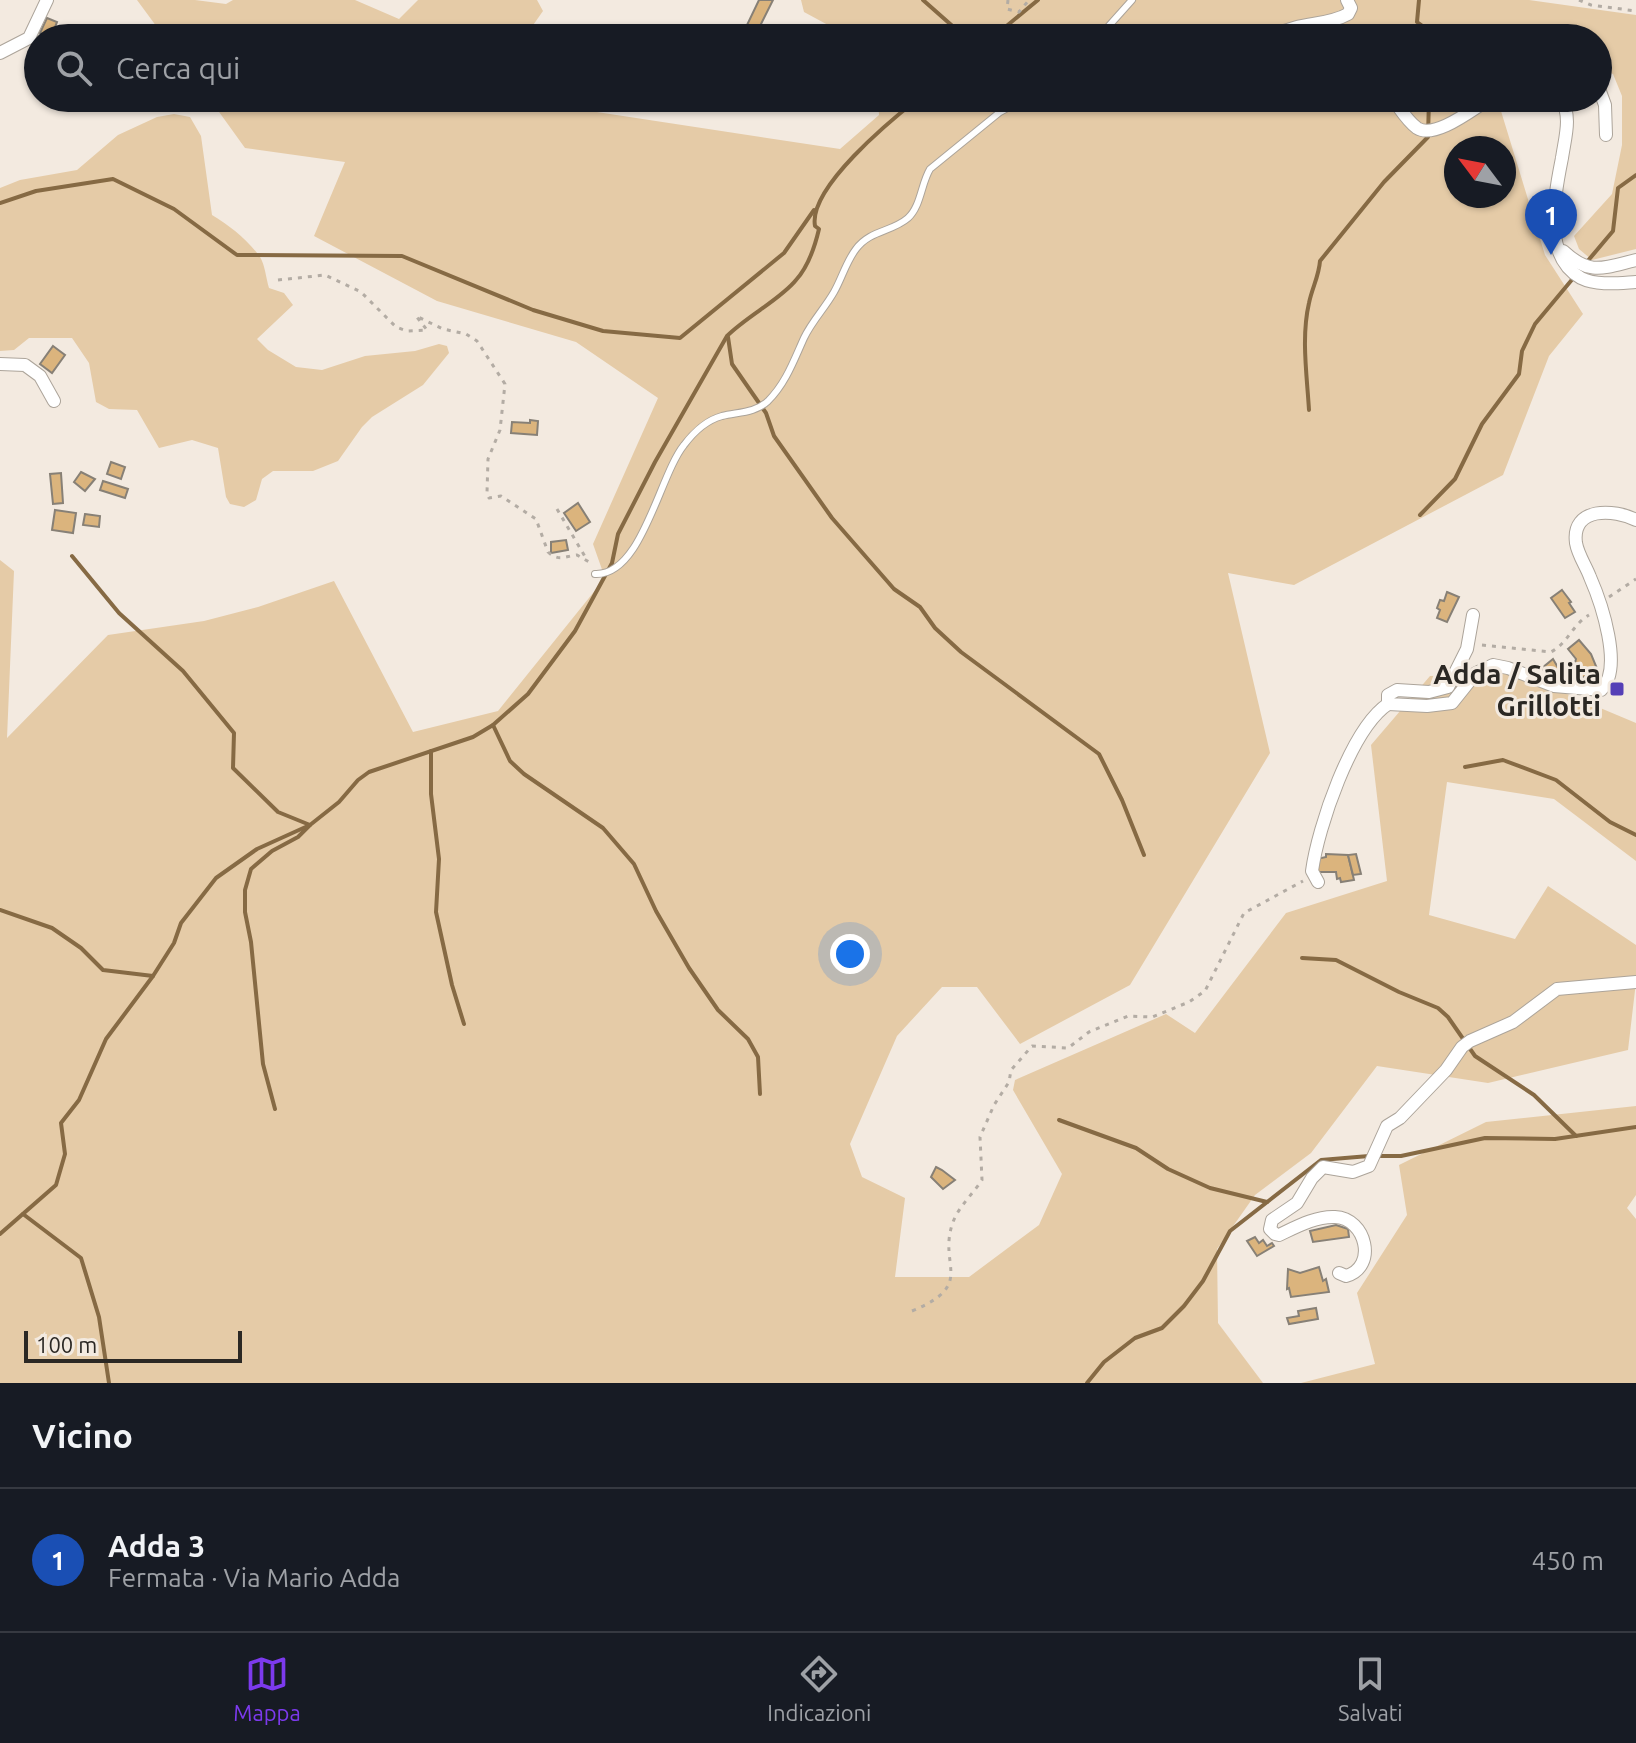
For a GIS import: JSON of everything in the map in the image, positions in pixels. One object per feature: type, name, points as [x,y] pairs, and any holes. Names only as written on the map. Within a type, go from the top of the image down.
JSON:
[{"type":"street","points":[[36,24],[47,0]]},
{"type":"street","points":[[1309,24],[1348,14],[1351,8],[1347,0]]},
{"type":"street","points":[[0,53],[24,41]]},
{"type":"street","points":[[1403,112],[1415,127],[1427,131],[1446,126],[1468,112]]},
{"type":"street","points":[[1567,112],[1568,126],[1557,184],[1554,226],[1557,246],[1566,264],[1581,278],[1611,283],[1636,282]]},
{"type":"street","points":[[1605,112],[1606,135]]},
{"type":"street","points":[[1557,246],[1590,269],[1636,260]]},
{"type":"street","points":[[0,364],[25,365],[40,376],[54,401]]},
{"type":"street","points":[[1316,878],[1312,865],[1323,822],[1344,770],[1374,717],[1388,704],[1427,706],[1452,703],[1476,673],[1493,665],[1554,686],[1601,690],[1609,681],[1611,669],[1608,636],[1600,604],[1578,552],[1577,531],[1584,519],[1597,512],[1621,513],[1636,520]]},
{"type":"street","points":[[1388,704],[1388,695],[1397,690],[1429,692],[1448,687],[1467,649],[1473,615]]},
{"type":"street","points":[[1339,1273],[1346,1276],[1352,1274],[1364,1259],[1362,1235],[1349,1221],[1328,1217],[1279,1235],[1270,1229],[1272,1220],[1297,1203],[1318,1171],[1328,1167],[1353,1172],[1369,1166],[1387,1126],[1400,1118],[1446,1070],[1462,1047],[1476,1037],[1513,1022],[1557,989],[1636,982]]},
{"type":"lane","points":[[1111,24],[1132,0]]},
{"type":"lane","points":[[595,574],[612,572],[630,555],[649,520],[673,460],[696,431],[721,416],[755,410],[767,401],[796,360],[805,336],[834,292],[855,250],[866,237],[906,220],[913,212],[930,169],[1000,112]]},
{"type":"path","points":[[1008,0],[1007,9],[1019,12],[1029,0]]},
{"type":"path","points":[[1579,0],[1591,5],[1636,11]]},
{"type":"path","points":[[278,280],[325,275],[361,292],[396,327],[407,331],[427,330],[416,316],[477,341],[505,384],[500,430],[488,459],[486,480],[489,498],[501,496],[536,519],[552,556],[566,559],[577,555],[589,562],[557,509]]},
{"type":"path","points":[[1467,649],[1495,645],[1551,652],[1564,642],[1579,621],[1636,579]]},
{"type":"path","points":[[912,1311],[941,1296],[949,1282],[953,1223],[982,1180],[980,1137],[994,1105],[1009,1082],[1011,1070],[1032,1046],[1068,1048],[1089,1032],[1109,1023],[1128,1016],[1152,1017],[1197,997],[1205,991],[1220,965],[1244,913],[1316,878]]},
{"type":"shaded area","points":[[137,0],[195,0],[226,4],[233,0],[355,0],[399,19],[418,0],[537,0],[543,11],[534,24],[155,24]]},
{"type":"shaded area","points":[[801,0],[1529,0],[1636,15],[1636,249],[1592,260],[1579,249],[1574,236],[1612,194],[1622,145],[1622,96],[1612,74],[1612,24],[826,24],[804,12]]},
{"type":"shaded area","points":[[219,112],[597,112],[840,149],[879,112],[1501,112],[1509,136],[1444,136],[1444,208],[1516,208],[1516,160],[1545,255],[1583,314],[1549,356],[1503,475],[1294,585],[1228,573],[1270,753],[1130,985],[1020,1044],[977,987],[942,987],[897,1036],[850,1144],[862,1177],[905,1198],[895,1277],[969,1277],[1039,1225],[1062,1174],[1013,1090],[1015,1080],[1166,1014],[1195,1033],[1286,913],[1387,881],[1371,745],[1430,676],[1517,673],[1636,723],[1636,861],[1554,799],[1447,782],[1429,915],[1515,939],[1548,886],[1636,945],[1636,982],[1628,1050],[1488,1083],[1377,1066],[1311,1153],[1255,1195],[1217,1249],[1218,1323],[1263,1383],[0,1383],[0,560],[14,571],[7,738],[108,635],[204,621],[258,607],[334,581],[413,732],[498,711],[605,578],[593,544],[658,398],[576,342],[437,301],[314,236],[345,162],[245,148]]},
{"type":"shaded area","points":[[174,114],[190,117],[201,136],[212,215],[250,244],[262,260],[269,288],[284,293],[293,305],[257,339],[268,350],[296,367],[322,370],[365,356],[415,351],[439,344],[447,346],[449,353],[423,385],[372,417],[338,461],[313,471],[273,471],[262,479],[256,500],[244,507],[230,504],[226,497],[218,448],[192,440],[159,448],[137,410],[109,409],[96,402],[89,363],[72,338],[29,338],[14,350],[0,351],[0,188],[20,180],[77,170],[118,135],[157,117]]},
{"type":"shaded area","points":[[1636,1106],[1636,1195],[1627,1208],[1636,1219],[1636,1383],[1301,1383],[1375,1364],[1357,1293],[1407,1215],[1399,1165],[1486,1122]]},
{"type":"building","points":[[759,0],[773,0],[761,24],[747,24]]},
{"type":"building","points":[[47,18],[57,22],[56,24],[44,24]]},
{"type":"building","points":[[53,346],[65,355],[52,373],[40,364]]},
{"type":"building","points":[[530,420],[538,421],[537,435],[511,433],[512,422],[530,423]]},
{"type":"building","points":[[111,462],[125,467],[121,479],[107,474]]},
{"type":"building","points":[[81,472],[95,479],[85,491],[74,482]]},
{"type":"building","points":[[61,473],[63,503],[53,504],[50,474]]},
{"type":"building","points":[[103,481],[128,489],[125,498],[100,490]]},
{"type":"building","points":[[578,503],[590,522],[576,531],[564,513]]},
{"type":"building","points":[[55,510],[76,513],[73,533],[52,530]]},
{"type":"building","points":[[85,514],[100,516],[99,527],[83,525]]},
{"type":"building","points":[[566,540],[568,550],[551,553],[551,542]]},
{"type":"building","points":[[1562,590],[1575,612],[1565,618],[1551,598]]},
{"type":"building","points":[[1447,592],[1459,597],[1447,622],[1437,618],[1440,610],[1437,608]]},
{"type":"building","points":[[1579,640],[1591,654],[1598,671],[1568,684],[1563,676],[1573,671],[1576,659],[1568,649]]},
{"type":"building","points":[[1553,659],[1563,676],[1552,683],[1542,668]]},
{"type":"building","points":[[1326,854],[1348,855],[1354,880],[1341,882],[1336,872],[1316,872],[1317,859],[1326,857]]},
{"type":"building","points":[[1356,854],[1361,874],[1353,875],[1348,855]]},
{"type":"building","points":[[936,1167],[955,1180],[943,1189],[931,1177]]},
{"type":"building","points":[[1336,1225],[1348,1229],[1349,1237],[1313,1242],[1310,1231]]},
{"type":"building","points":[[1255,1237],[1259,1243],[1263,1240],[1267,1246],[1272,1243],[1274,1246],[1257,1256],[1247,1241]]},
{"type":"building","points":[[1319,1267],[1329,1292],[1291,1297],[1287,1289],[1288,1269],[1300,1273]]},
{"type":"building","points":[[1316,1308],[1318,1319],[1289,1324],[1287,1318],[1299,1316],[1298,1311]]},
{"type":"waterway","points":[[923,0],[950,24]]},
{"type":"waterway","points":[[1009,24],[1038,0]]},
{"type":"waterway","points":[[1419,0],[1417,22],[1420,24]]},
{"type":"waterway","points":[[0,1234],[56,1185],[65,1154],[61,1123],[79,1100],[106,1039],[153,976],[174,943],[181,923],[216,878],[257,849],[310,825],[369,772],[473,737],[493,725],[528,694],[575,631],[612,563],[618,534],[655,462],[727,336],[782,294],[800,275],[819,229],[815,226],[816,210],[824,193],[854,156],[902,112]]},
{"type":"waterway","points":[[1309,410],[1305,329],[1320,261],[1384,182],[1428,137],[1429,112]]},
{"type":"waterway","points":[[1586,263],[1613,231],[1618,188],[1636,175]]},
{"type":"waterway","points":[[0,203],[36,191],[113,179],[174,209],[237,255],[402,256],[533,310],[603,331],[680,338],[784,253],[814,210]]},
{"type":"waterway","points":[[1420,515],[1455,479],[1482,424],[1519,374],[1522,351],[1535,324],[1575,276]]},
{"type":"waterway","points":[[728,337],[732,364],[766,413],[774,436],[832,518],[894,589],[920,607],[935,628],[961,652],[1099,754],[1144,855]]},
{"type":"waterway","points":[[72,556],[119,613],[183,671],[234,733],[233,768],[278,812],[310,825],[298,837],[272,851],[251,869],[245,890],[263,1064],[275,1109]]},
{"type":"waterway","points":[[493,725],[510,761],[603,828],[634,864],[656,911],[689,968],[718,1010],[748,1039],[758,1057],[760,1094]]},
{"type":"waterway","points":[[431,751],[431,794],[439,859],[436,912],[464,1024]]},
{"type":"waterway","points":[[1465,767],[1503,760],[1556,780],[1610,822],[1636,835]]},
{"type":"waterway","points":[[0,910],[52,928],[81,948],[103,970],[153,976]]},
{"type":"waterway","points":[[1302,958],[1336,960],[1438,1008],[1448,1017],[1475,1056],[1534,1095],[1576,1136]]},
{"type":"waterway","points":[[1059,1120],[1136,1148],[1168,1169],[1210,1188],[1267,1202]]},
{"type":"waterway","points":[[1378,1156],[1401,1156],[1485,1138],[1555,1139],[1636,1127]]},
{"type":"waterway","points":[[1087,1383],[1104,1362],[1135,1338],[1162,1328],[1184,1306],[1203,1281],[1230,1231],[1321,1160],[1369,1156]]},
{"type":"waterway","points":[[23,1214],[81,1258],[99,1317],[109,1383]]},
{"type":"place","name":"Adda 3","points":[[1551,255]]},
{"type":"place","name":"Adda / Salita Grillotti","points":[[1617,689]]}]
